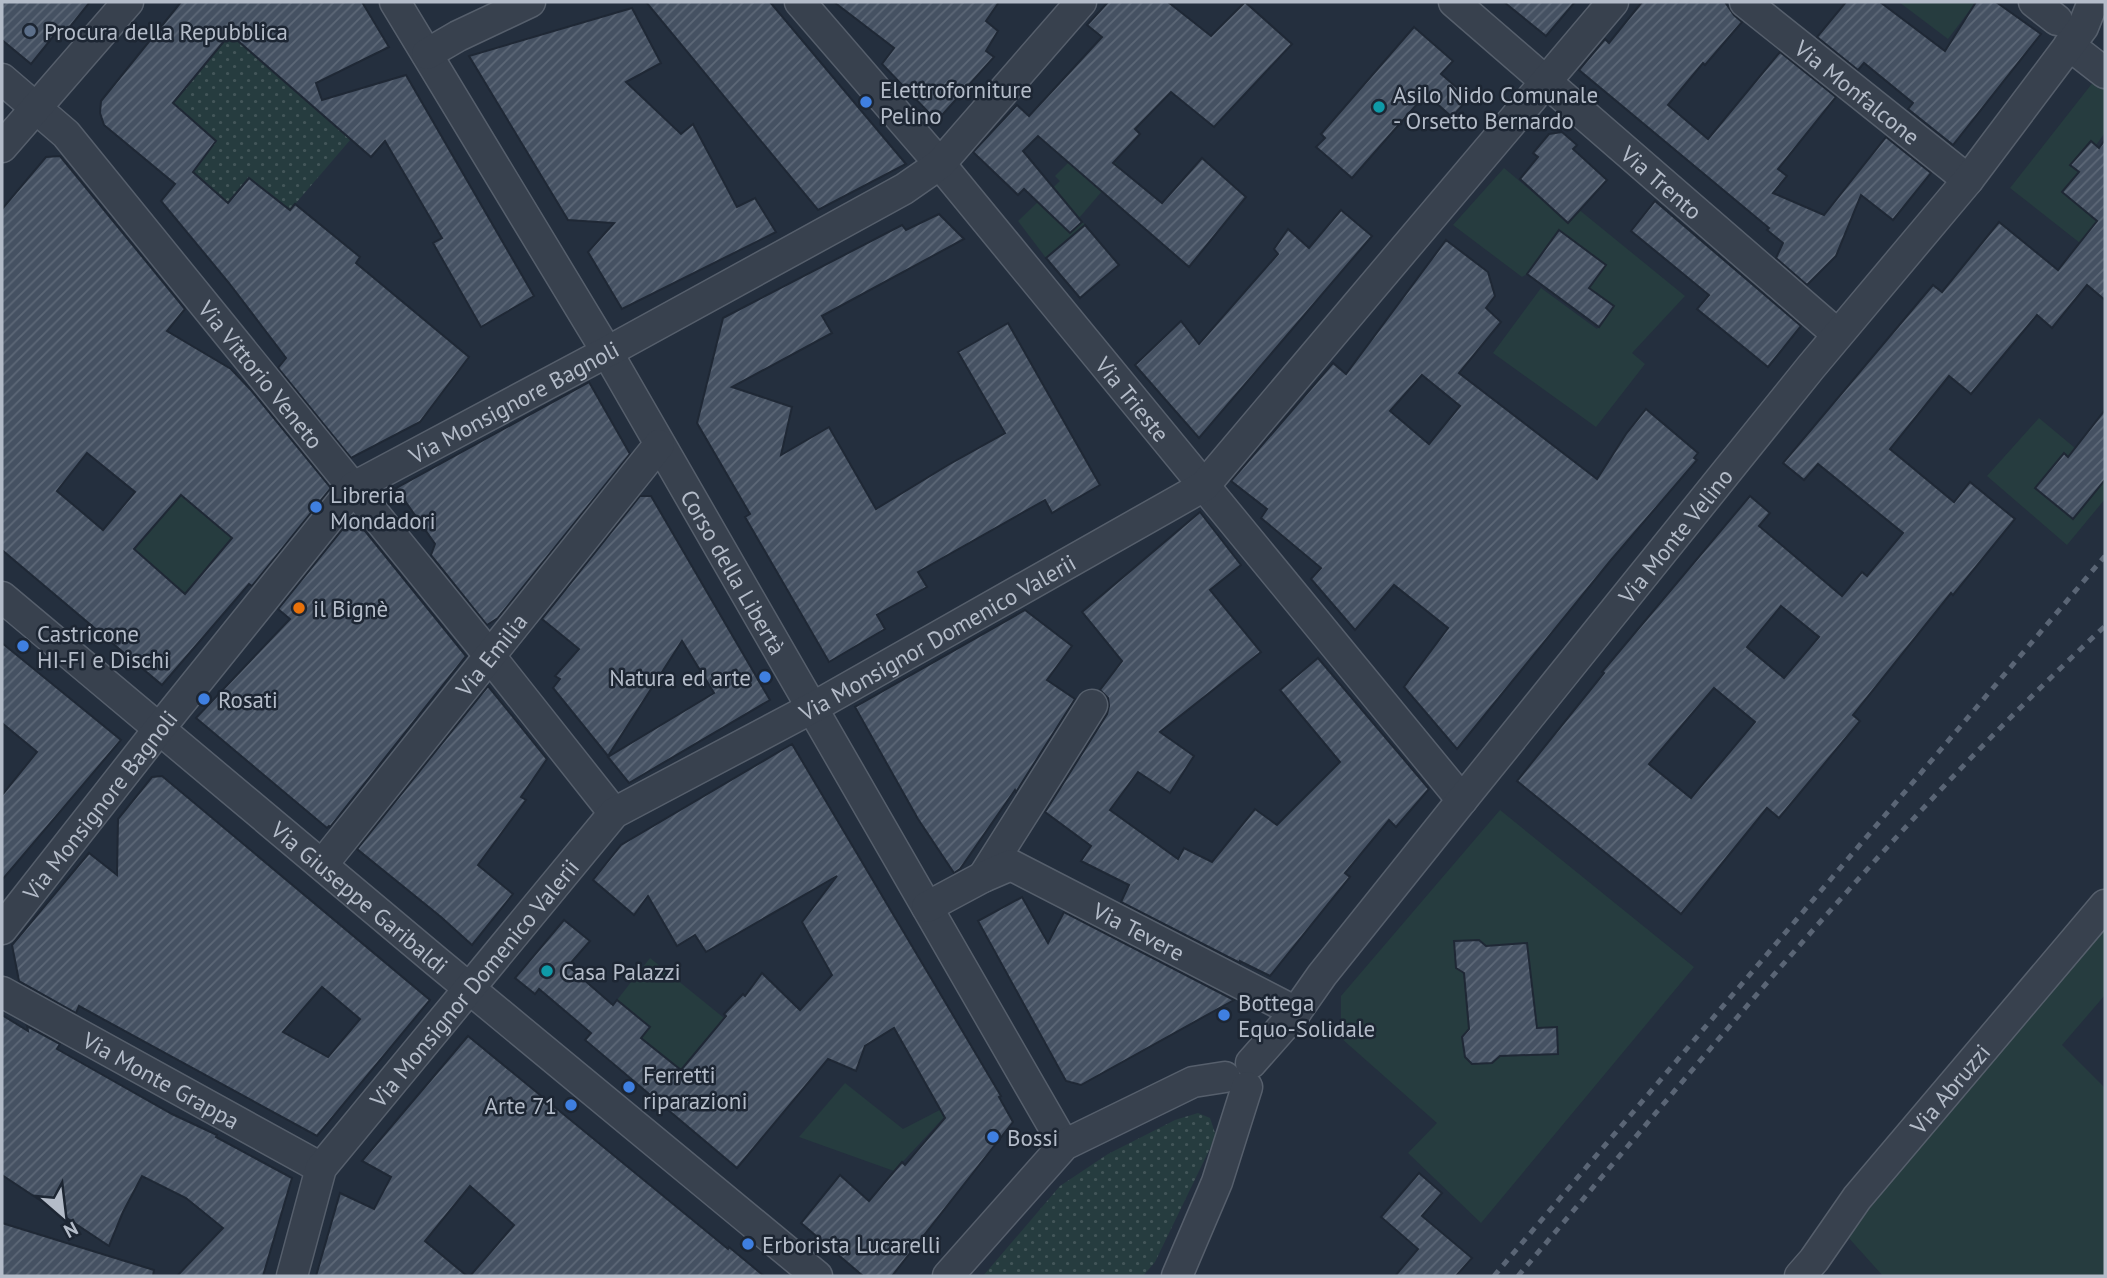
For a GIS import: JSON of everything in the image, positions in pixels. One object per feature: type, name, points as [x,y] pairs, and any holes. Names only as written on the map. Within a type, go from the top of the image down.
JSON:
[{"type":"street","points":[[2,147],[128,2]]},
{"type":"street","name":"Corso della Libertà","points":[[395,2],[607,352],[1064,1145]]},
{"type":"street","points":[[427,54],[530,2]]},
{"type":"street","name":"Via Trieste","points":[[800,2],[940,164],[1461,800]]},
{"type":"street","name":"Via Monsignore Bagnoli","points":[[2,929],[354,487],[904,189],[940,164],[1081,2]]},
{"type":"street","name":"Via Trento","points":[[1454,2],[1837,334]]},
{"type":"street","name":"Via Monsignor Domenico Valerii","points":[[292,1276],[321,1168],[614,813],[813,708],[1203,486],[1613,2]]},
{"type":"street","name":"Via Monfalcone","points":[[1745,2],[1968,180]]},
{"type":"street","points":[[2034,2],[2105,73]]},
{"type":"street","name":"Via Monte Velino","points":[[1241,1076],[1296,1012],[1322,975],[1461,800],[1837,334],[1968,180],[2063,32],[2083,27],[2093,2]]},
{"type":"street","name":"Via Vittorio Veneto","points":[[2,79],[66,134],[354,487],[614,813]]},
{"type":"street","name":"Via Emilia","points":[[321,865],[659,445]]},
{"type":"street","name":"Via Giuseppe Garibaldi","points":[[2,597],[468,988],[817,1276]]},
{"type":"street","name":"Via Tevere","points":[[983,877],[1092,705]]},
{"type":"street","name":"Via Tevere","points":[[927,907],[1011,865],[1296,1012]]},
{"type":"street","name":"Via Abruzzi","points":[[1800,1276],[1857,1198],[2105,905]]},
{"type":"street","name":"Via Monte Grappa","points":[[2,992],[321,1168]]},
{"type":"street","points":[[948,1276],[1064,1145],[1193,1082],[1241,1076],[1217,1182],[1177,1276]]},
{"type":"green space","points":[[1899,2],[1976,2],[1948,39]]},
{"type":"green space","points":[[230,34],[351,139],[290,210],[249,178],[228,203],[193,172],[216,141],[173,103]]},
{"type":"green space","points":[[2094,81],[2105,89],[2105,133],[2096,145],[2090,141],[2070,165],[2079,172],[2062,192],[2105,228],[2105,241],[2091,230],[2080,243],[2010,188]]},
{"type":"green space","points":[[1078,153],[1114,161],[1121,169],[1079,218],[1085,225],[1046,258],[1018,221],[1060,181],[1055,176]]},
{"type":"green space","points":[[1504,168],[1559,214],[1572,204],[1685,296],[1632,353],[1645,364],[1596,427],[1493,353],[1541,288],[1597,329],[1614,306],[1589,288],[1606,265],[1559,231],[1522,277],[1453,225]]},
{"type":"green space","points":[[2039,418],[2105,473],[2105,499],[2067,545],[1987,476]],"holes":[[[2064,454],[2102,484],[2073,519],[2036,488]]]},
{"type":"green space","points":[[185,489],[215,512],[210,520],[232,538],[185,594],[134,549]]},
{"type":"green space","points":[[1500,810],[1694,967],[1481,1223],[1408,1153],[1437,1123],[1341,1038],[1341,996]],"holes":[[[1479,940],[1486,946],[1537,1028],[1556,1027],[1558,1054],[1500,1056],[1492,1063],[1471,1064],[1465,1057],[1462,1038],[1469,1029],[1460,941]]]},
{"type":"green space","points":[[2105,923],[2105,995],[2062,1045],[2105,1088],[2105,1276],[1883,1276],[1847,1236]]},
{"type":"green space","points":[[650,958],[724,1018],[681,1070],[641,1038],[650,1027],[617,1000]]},
{"type":"green space","points":[[845,1083],[903,1129],[961,1099],[894,1171],[799,1137]]},
{"type":"green space","points":[[1198,1113],[1210,1118],[1216,1136],[1155,1262],[1143,1276],[983,1276],[1060,1186],[1108,1154],[1175,1120]]},
{"type":"building","name":"Procura della Repubblica","points":[[2,2],[90,2],[65,33],[60,28],[31,64],[2,40]]},
{"type":"building","points":[[181,2],[362,2],[389,47],[316,83],[322,100],[406,75],[534,296],[481,327],[433,243],[442,238],[385,141],[371,157],[230,34],[173,103],[216,141],[193,172],[228,203],[249,178],[290,210],[295,204],[360,257],[356,263],[469,357],[420,422],[351,458],[278,368],[286,358],[229,283],[161,201],[175,184],[104,125],[100,113],[101,101]]},
{"type":"building","points":[[646,2],[770,2],[906,164],[818,210]]},
{"type":"building","points":[[834,2],[999,2],[986,21],[998,31],[986,51],[994,57],[943,114],[932,116],[882,64],[894,48]]},
{"type":"building","points":[[1108,2],[1168,2],[1211,36],[1245,2],[1292,44],[1214,127],[1171,92],[1135,129],[1140,134],[1113,163],[1162,203],[1202,158],[1246,197],[1189,267],[1038,136],[1023,151],[1082,222],[1070,233],[1024,189],[1018,195],[973,152],[1017,105],[1029,116],[1102,37],[1087,25]]},
{"type":"building","points":[[1504,2],[1575,2],[1546,36]]},
{"type":"building","points":[[1642,2],[1725,2],[1742,22],[1668,105],[1708,139],[1780,52],[1836,97],[1778,169],[1787,176],[1773,193],[1824,215],[1886,137],[1931,173],[1893,220],[1861,195],[1836,256],[1807,285],[1776,258],[1783,243],[1767,230],[1769,228],[1579,70],[1605,39],[1609,43]]},
{"type":"building","points":[[1846,2],[1880,2],[1945,51],[1976,2],[1996,2],[2041,34],[1953,145],[1908,109],[1913,103],[1864,63],[1858,70],[1817,37]]},
{"type":"building","points":[[632,8],[661,63],[626,82],[681,134],[693,124],[737,207],[755,198],[776,232],[622,309],[588,252],[614,223],[568,220],[469,56]]},
{"type":"building","name":"Asilo Nido Comunale - Orsetto Bernardo","points":[[1414,27],[1453,61],[1441,74],[1469,98],[1452,117],[1426,94],[1352,178],[1316,147],[1325,138],[1321,134]]},
{"type":"building","points":[[1562,132],[1577,145],[1573,149],[1607,180],[1568,223],[1520,179],[1538,157],[1533,153],[1549,134]]},
{"type":"building","points":[[2105,140],[2105,300],[2087,285],[2052,328],[2037,315],[1971,394],[1949,376],[1890,449],[1954,502],[1970,482],[2015,519],[1953,595],[1951,593],[1853,715],[1860,721],[1779,818],[1767,808],[1681,914],[1517,781],[1604,673],[1602,672],[1750,496],[1770,513],[1759,526],[1842,596],[1862,572],[1867,576],[1903,533],[1818,464],[1804,480],[1783,463],[1933,285],[1942,292],[1999,222],[2058,270],[2097,221],[2062,192],[2079,172],[2070,165],[2091,141],[2099,148]],"holes":[[[1781,606],[1819,637],[1784,678],[1747,647]],[[1714,688],[1755,722],[1691,798],[1649,764]]]},
{"type":"building","points":[[60,156],[185,309],[167,331],[231,369],[331,488],[252,586],[249,584],[162,685],[2,550],[2,209],[46,157]],"holes":[[[87,453],[135,492],[103,530],[57,491]],[[181,495],[232,538],[185,594],[134,549]]]},
{"type":"building","points":[[1655,201],[1801,326],[1768,367],[1697,309],[1709,295],[1631,231]]},
{"type":"building","points":[[1341,210],[1372,236],[1199,438],[1135,365],[1181,321],[1199,344],[1278,254],[1274,249],[1288,229],[1309,248]]},
{"type":"building","points":[[939,214],[964,239],[822,316],[832,333],[732,387],[792,407],[781,455],[829,427],[876,509],[1005,433],[958,352],[1008,323],[1100,485],[1052,513],[1045,500],[918,572],[927,587],[877,615],[885,629],[829,662],[745,517],[750,514],[697,423],[723,318],[902,225],[906,230]]},
{"type":"building","points":[[1085,225],[1119,265],[1080,298],[1046,258]]},
{"type":"building","points":[[1559,230],[1606,265],[1589,288],[1614,306],[1599,327],[1527,274]]},
{"type":"building","points":[[1446,240],[1488,272],[1495,296],[1486,308],[1501,322],[1459,373],[1597,479],[1646,409],[1698,453],[1694,458],[1697,460],[1611,560],[1457,749],[1404,687],[1448,628],[1394,585],[1355,630],[1311,579],[1321,568],[1261,518],[1267,509],[1231,481],[1333,363],[1346,374]],"holes":[[[1422,375],[1460,406],[1429,444],[1390,411]]]},
{"type":"building","points":[[589,382],[630,454],[498,618],[487,625],[431,555],[435,544],[396,488]]},
{"type":"building","points":[[2105,410],[2105,480],[2073,519],[2035,488],[2064,453],[2068,457]]},
{"type":"building","points":[[640,496],[651,496],[770,700],[629,783],[608,757],[714,693],[682,641],[608,756],[553,688],[560,679],[555,676],[579,649],[542,619]]},
{"type":"building","points":[[1200,512],[1241,565],[1210,590],[1261,652],[1160,732],[1194,756],[1170,793],[1138,772],[1110,810],[1178,859],[1184,848],[1212,862],[1255,809],[1277,825],[1340,762],[1280,690],[1318,658],[1429,789],[1396,827],[1389,820],[1345,873],[1350,877],[1270,976],[1121,902],[1129,885],[1081,861],[1091,846],[1045,812],[1107,714],[1108,698],[1100,690],[1122,661],[1082,612]]},
{"type":"building","points":[[353,516],[466,656],[327,828],[196,718],[290,619],[278,609]]},
{"type":"building","points":[[1025,610],[1072,646],[1047,680],[1075,699],[1016,792],[1015,790],[960,869],[954,873],[918,819],[855,707]]},
{"type":"building","points":[[2,643],[121,740],[2,880],[2,795],[37,752],[2,723]]},
{"type":"building","points":[[488,686],[547,759],[521,797],[526,800],[478,865],[513,894],[472,945],[357,849]]},
{"type":"building","points":[[792,744],[1001,1096],[999,1097],[1013,1122],[892,1276],[863,1276],[801,1223],[840,1175],[869,1201],[902,1162],[905,1165],[945,1118],[894,1028],[865,1046],[856,1071],[828,1059],[737,1168],[585,1040],[591,1033],[539,989],[535,994],[515,978],[564,920],[590,941],[568,966],[613,1005],[617,1000],[650,1027],[641,1038],[681,1070],[726,1016],[724,1014],[743,994],[745,996],[762,973],[800,1010],[832,975],[802,922],[837,876],[706,952],[695,935],[677,946],[648,896],[634,915],[593,880],[621,845]]},
{"type":"building","points":[[162,776],[430,1000],[317,1136],[79,1006],[76,1013],[19,981],[12,945],[89,853],[117,875],[118,819],[152,777]],"holes":[[[322,987],[360,1019],[328,1057],[283,1032]]]},
{"type":"building","points":[[1022,897],[1048,943],[1064,912],[1234,1000],[1081,1085],[1066,1081],[978,921]]},
{"type":"building","points":[[1479,940],[1486,946],[1527,943],[1537,1028],[1557,1027],[1558,1054],[1500,1056],[1492,1063],[1472,1064],[1465,1057],[1462,1037],[1469,1029],[1464,973],[1456,968],[1454,941]]},
{"type":"building","points":[[2,1015],[28,1031],[27,1026],[60,1044],[57,1049],[292,1178],[263,1276],[177,1276],[223,1228],[186,1198],[142,1176],[109,1246],[2,1175]]},
{"type":"building","points":[[468,1036],[764,1276],[470,1276],[514,1225],[470,1186],[425,1241],[467,1276],[316,1276],[340,1193],[374,1209],[391,1177],[362,1161]]},
{"type":"building","points":[[1419,1173],[1442,1193],[1422,1216],[1472,1258],[1456,1276],[1395,1276],[1418,1249],[1381,1217]]},
{"type":"building","points":[[2,1223],[154,1270],[153,1276],[2,1276]]},
{"type":"railway","points":[[1494,1276],[2105,556]]},
{"type":"railway","points":[[1518,1276],[1730,1025],[1875,861],[2026,702],[2105,626]]},
{"type":"place","name":"Procura della Repubblica","points":[[30,31]]},
{"type":"place","name":"Elettroforniture Pelino","points":[[866,102]]},
{"type":"place","name":"Asilo Nido Comunale - Orsetto Bernardo","points":[[1379,107]]},
{"type":"place","name":"Libreria Mondadori","points":[[316,507]]},
{"type":"place","name":"il Bignè","points":[[299,608]]},
{"type":"place","name":"Castricone HI-FI e Dischi","points":[[23,646]]},
{"type":"place","name":"Natura ed arte","points":[[765,677]]},
{"type":"place","name":"Rosati","points":[[204,699]]},
{"type":"place","name":"Casa Palazzi","points":[[547,971]]},
{"type":"place","name":"Bottega Equo-Solidale","points":[[1224,1015]]},
{"type":"place","name":"Ferretti riparazioni","points":[[629,1087]]},
{"type":"place","name":"Arte 71","points":[[571,1105]]},
{"type":"place","name":"Bossi","points":[[993,1137]]},
{"type":"place","name":"Erborista Lucarelli","points":[[748,1244]]}]
